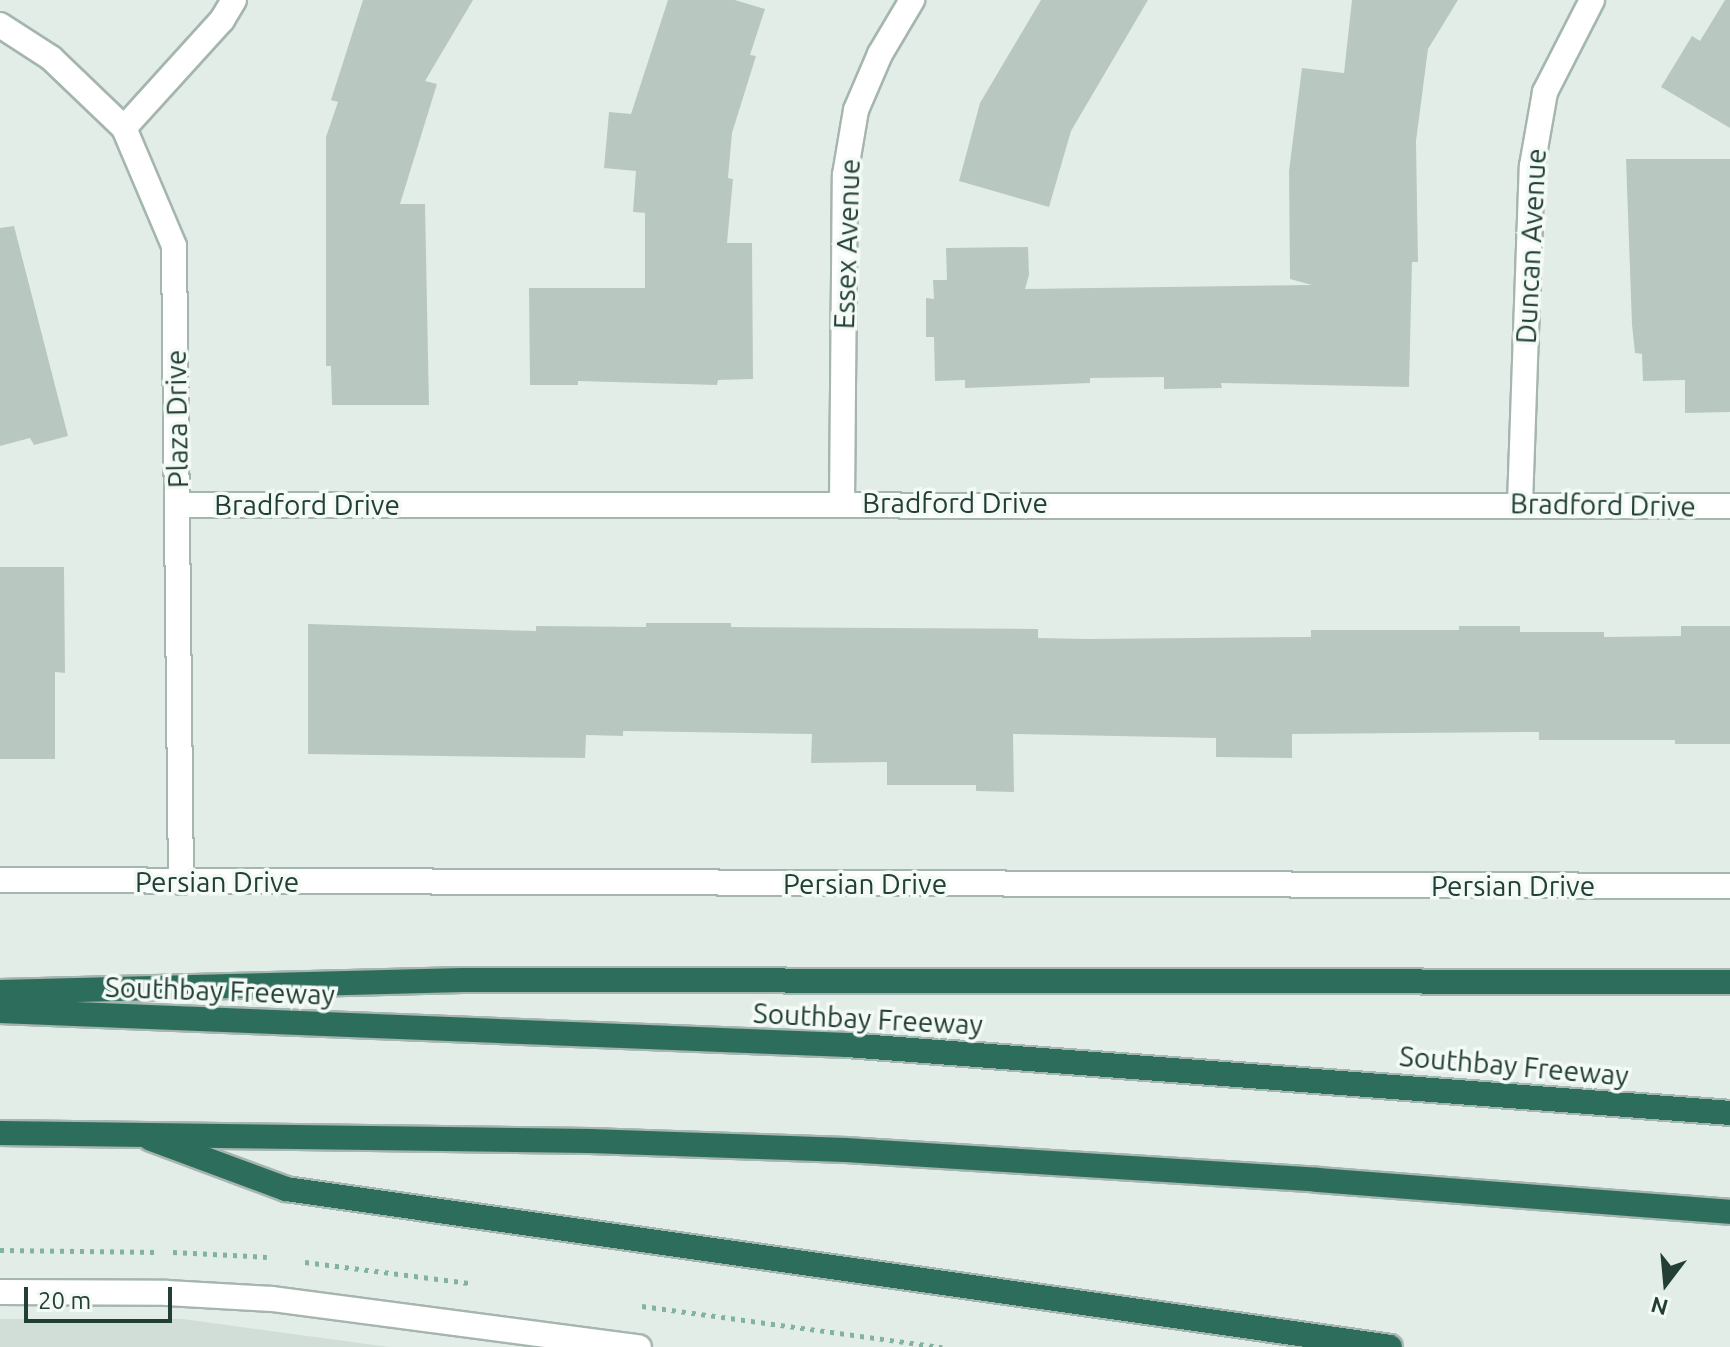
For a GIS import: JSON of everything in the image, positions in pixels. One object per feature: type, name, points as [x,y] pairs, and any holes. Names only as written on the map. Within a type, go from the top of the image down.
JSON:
[{"type":"highway","points":[[0,992],[463,980],[1730,982]]},
{"type":"highway","name":"Southbay Freeway","points":[[0,1011],[847,1045],[1730,1113]]},
{"type":"highway","points":[[0,1133],[574,1140],[846,1150],[1317,1180],[1730,1212]]},
{"type":"highway","points":[[134,1133],[286,1189],[1390,1347]]},
{"type":"street","points":[[124,128],[222,20],[234,0]]},
{"type":"street","name":"Essex Avenue","points":[[842,503],[845,175],[856,110],[880,54],[912,0]]},
{"type":"street","name":"Duncan Avenue","points":[[1520,504],[1532,166],[1545,92],[1592,0]]},
{"type":"street","name":"Plaza Drive","points":[[0,25],[51,58],[124,128],[174,246],[181,882]]},
{"type":"street","name":"Bradford Drive","points":[[179,505],[842,503],[1730,506]]},
{"type":"street","name":"Persian Drive","points":[[0,880],[1730,886]]},
{"type":"street","points":[[0,1292],[167,1293],[272,1299],[639,1347]]},
{"type":"shaded area","points":[[0,1319],[183,1319],[389,1347],[0,1347]]},
{"type":"building","points":[[363,0],[473,0],[425,81],[437,84],[400,204],[425,204],[429,405],[332,405],[331,366],[326,366],[326,137],[338,102],[331,100]]},
{"type":"building","points":[[668,0],[735,0],[765,9],[750,55],[756,56],[732,133],[728,178],[733,179],[727,243],[752,243],[753,379],[718,380],[717,385],[578,381],[578,385],[530,385],[529,288],[645,288],[645,213],[633,212],[636,171],[604,168],[609,112],[631,114]]},
{"type":"building","points":[[1041,0],[1148,0],[1071,131],[1049,207],[959,181],[980,103]]},
{"type":"building","points":[[1352,0],[1458,0],[1428,49],[1416,141],[1418,262],[1412,262],[1409,387],[1221,383],[1222,388],[1164,389],[1164,377],[1090,378],[1090,383],[965,388],[965,380],[935,381],[934,337],[926,337],[926,298],[934,299],[933,280],[947,280],[946,248],[1028,247],[1029,275],[1025,289],[1312,285],[1290,279],[1289,171],[1302,68],[1344,73]]},
{"type":"building","points":[[1725,0],[1730,0],[1730,128],[1661,87],[1692,36],[1700,41]]},
{"type":"building","points":[[1626,159],[1730,159],[1730,412],[1685,413],[1685,380],[1643,381],[1642,354],[1635,353],[1632,325]]},
{"type":"building","points":[[14,226],[68,436],[34,445],[30,438],[0,446],[0,228]]},
{"type":"building","points":[[0,567],[64,567],[65,673],[55,672],[55,759],[0,759]]},
{"type":"building","points":[[646,623],[731,623],[731,627],[1038,629],[1038,638],[1088,639],[1311,637],[1311,630],[1459,630],[1459,626],[1520,626],[1520,632],[1604,632],[1604,637],[1681,636],[1681,626],[1730,626],[1730,744],[1675,744],[1675,740],[1539,740],[1539,732],[1292,734],[1292,758],[1216,757],[1216,738],[1013,734],[1014,792],[976,791],[976,785],[887,785],[887,762],[811,763],[812,734],[623,731],[623,736],[586,735],[585,758],[308,754],[308,624],[536,631],[536,626],[646,627]]}]
